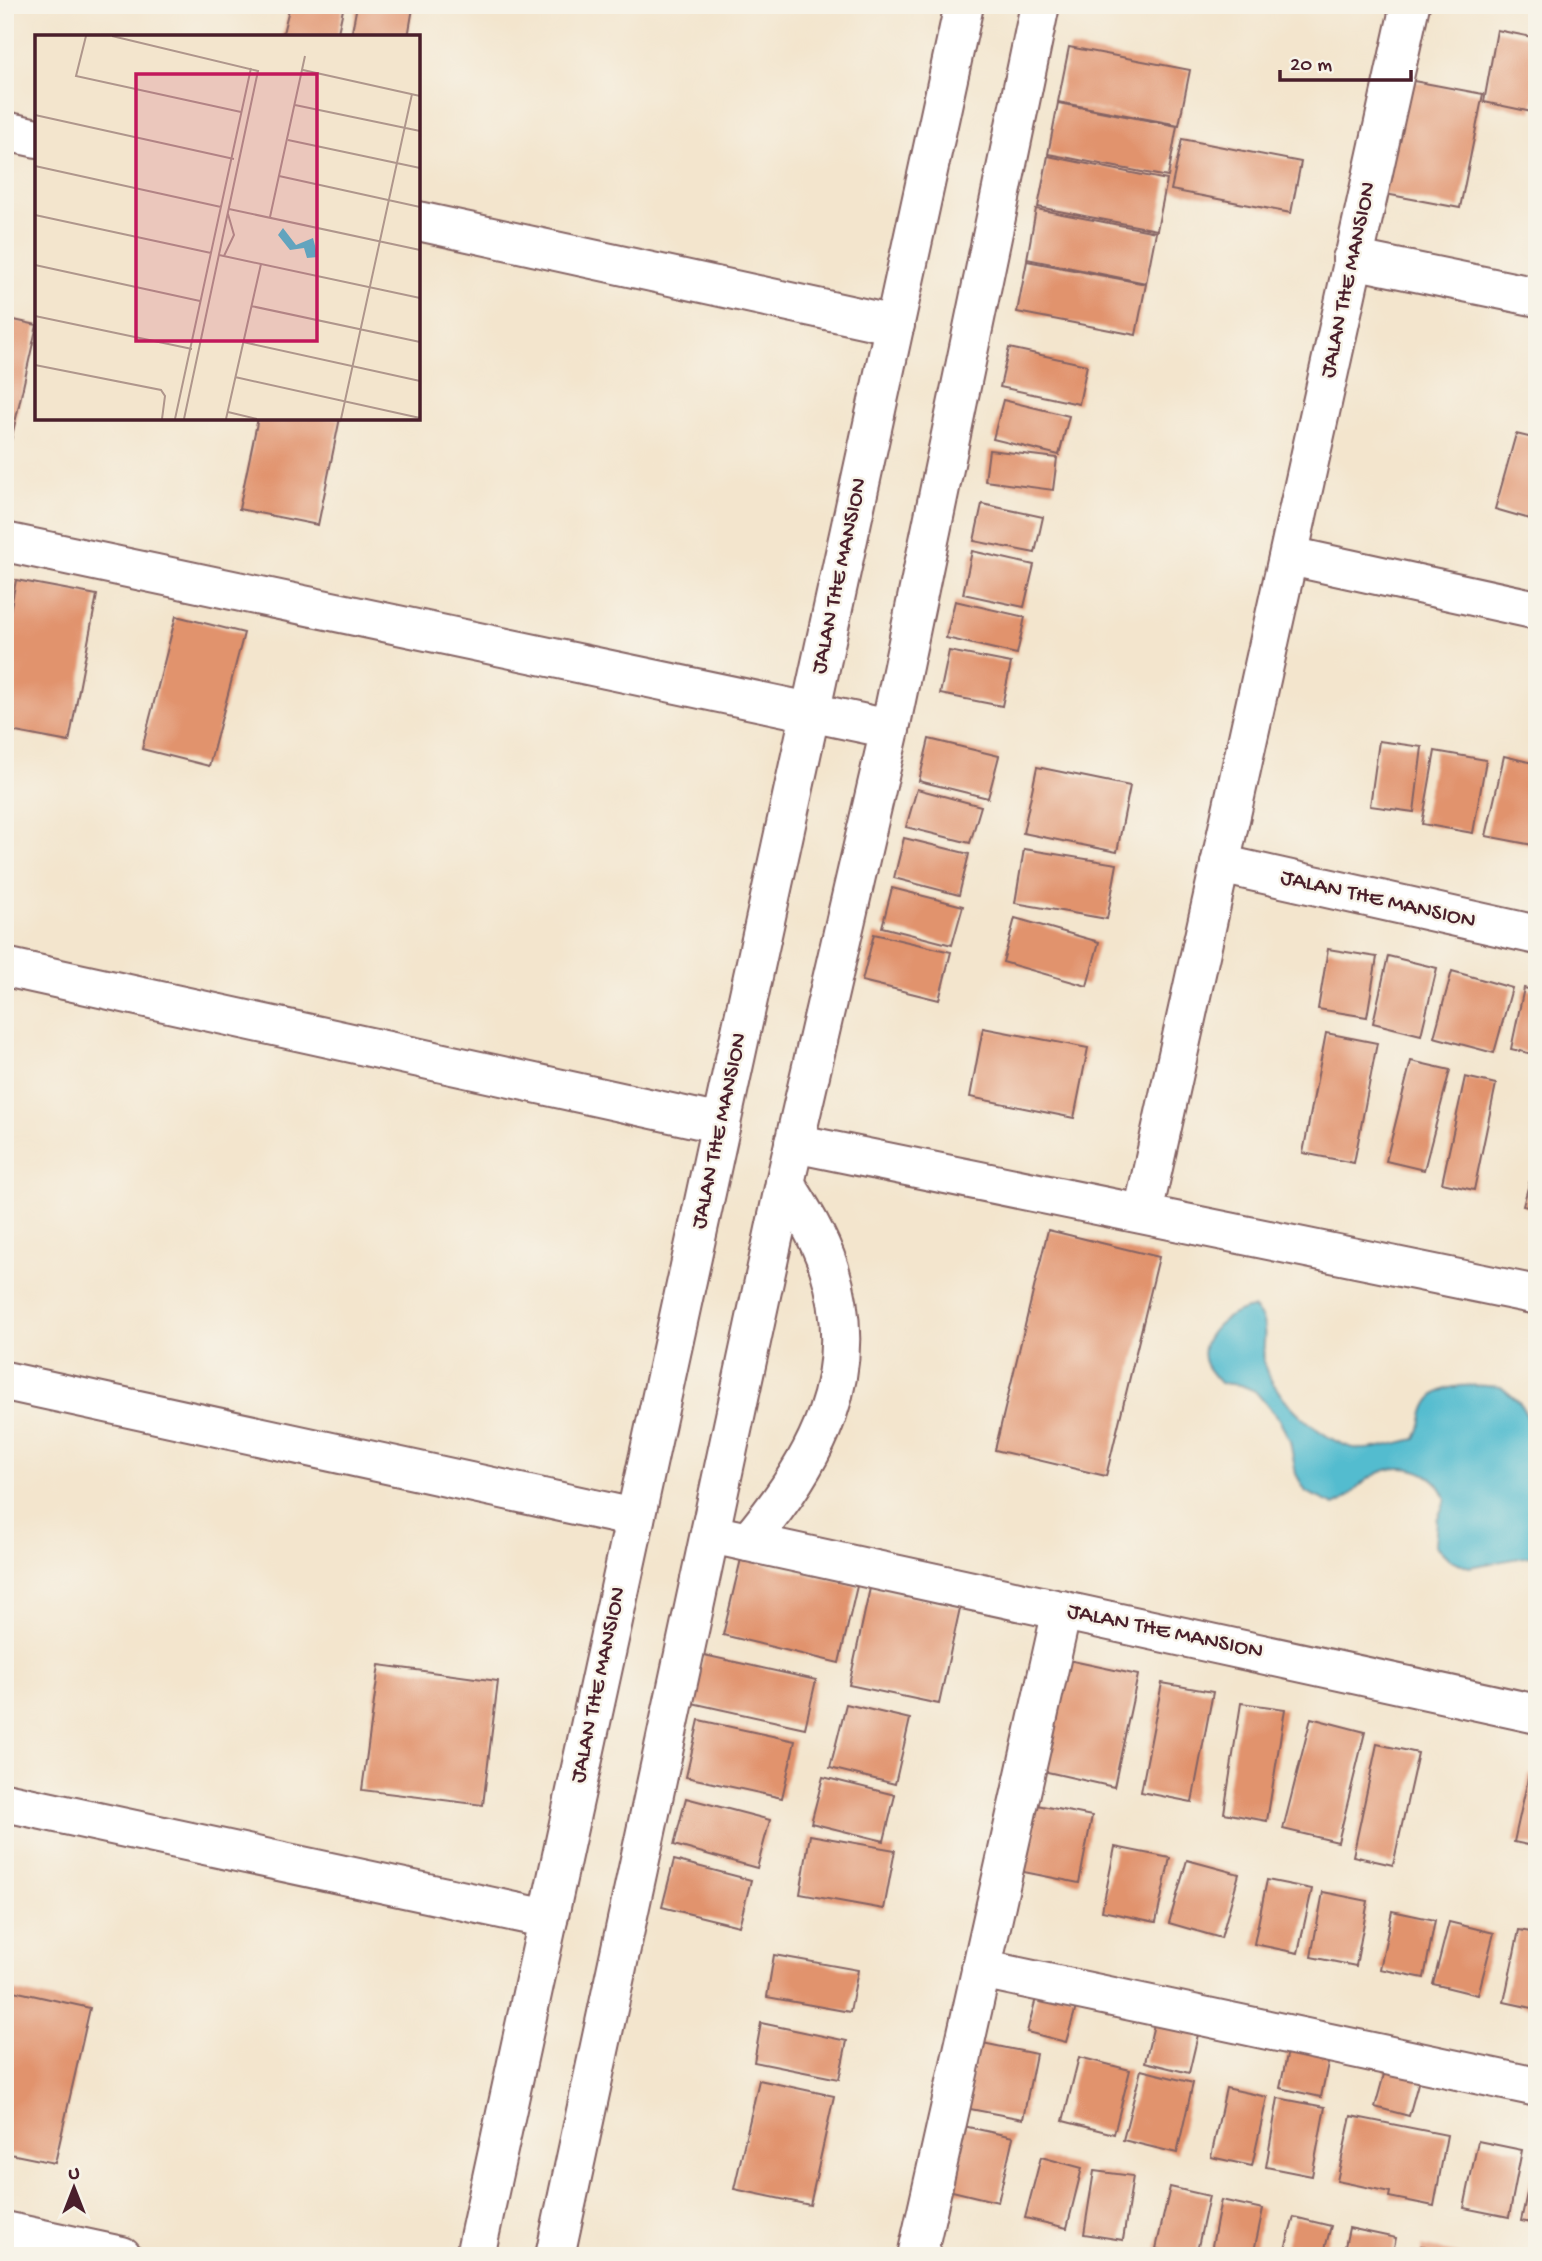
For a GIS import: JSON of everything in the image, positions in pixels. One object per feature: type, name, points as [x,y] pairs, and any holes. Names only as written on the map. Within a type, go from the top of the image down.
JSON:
[{"type":"street","name":"JALAN THE MANSION","points":[[475,2256],[964,5]]},
{"type":"street","points":[[555,2256],[785,1183],[890,729],[1040,5]]},
{"type":"street","name":"JALAN THE MANSION","points":[[1143,1213],[1410,5]]},
{"type":"street","points":[[5,131],[35,138]]},
{"type":"street","points":[[420,221],[895,325]]},
{"type":"street","points":[[1352,259],[1537,298]]},
{"type":"street","points":[[5,542],[890,729]]},
{"type":"street","points":[[1290,556],[1537,610]]},
{"type":"street","name":"JALAN THE MANSION","points":[[1220,864],[1537,935]]},
{"type":"street","points":[[5,967],[721,1124]]},
{"type":"street","points":[[794,1143],[1537,1295]]},
{"type":"street","points":[[748,1542],[785,1499],[810,1458],[829,1413],[838,1365],[838,1316],[829,1269],[810,1224],[785,1183]]},
{"type":"street","points":[[5,1381],[635,1518]]},
{"type":"street","name":"JALAN THE MANSION","points":[[711,1534],[1537,1714]]},
{"type":"street","points":[[917,2256],[1062,1610]]},
{"type":"street","points":[[5,1802],[548,1919]]},
{"type":"street","points":[[981,1969],[1537,2087]]},
{"type":"street","points":[[5,2231],[122,2256]]},
{"type":"water","points":[[1253,1308],[1262,1320],[1264,1363],[1277,1390],[1303,1418],[1334,1440],[1350,1447],[1369,1449],[1416,1439],[1426,1407],[1432,1398],[1448,1388],[1469,1385],[1501,1387],[1519,1402],[1527,1416],[1532,1439],[1537,1555],[1469,1567],[1450,1560],[1435,1545],[1437,1520],[1446,1499],[1434,1480],[1416,1470],[1405,1468],[1383,1471],[1334,1505],[1306,1492],[1296,1474],[1290,1441],[1279,1419],[1255,1391],[1241,1385],[1220,1383],[1206,1365],[1203,1355],[1209,1336],[1216,1327],[1234,1314]]},
{"type":"building","points":[[290,5],[344,5],[337,35],[282,35]]},
{"type":"building","points":[[357,5],[413,8],[408,35],[351,35]]},
{"type":"building","points":[[1497,30],[1537,38],[1537,87],[1532,112],[1484,102]]},
{"type":"building","points":[[1069,47],[1190,70],[1179,125],[1058,102]]},
{"type":"building","points":[[1403,79],[1483,94],[1460,208],[1380,193]]},
{"type":"building","points":[[1058,103],[1177,126],[1168,177],[1048,154]]},
{"type":"building","points":[[1182,139],[1301,162],[1291,213],[1171,190]]},
{"type":"building","points":[[1048,156],[1167,180],[1157,230],[1038,207]]},
{"type":"building","points":[[1036,209],[1156,232],[1146,283],[1027,259]]},
{"type":"building","points":[[1027,261],[1146,284],[1136,335],[1017,312]]},
{"type":"building","points":[[5,318],[35,325],[35,334],[8,454],[5,454]]},
{"type":"building","points":[[1009,348],[1087,365],[1079,404],[1000,387]]},
{"type":"building","points":[[1003,400],[1069,416],[1059,455],[993,439]]},
{"type":"building","points":[[258,420],[340,420],[318,525],[239,509]]},
{"type":"building","points":[[1516,434],[1537,439],[1537,521],[1495,509]]},
{"type":"building","points":[[989,450],[1057,458],[1053,490],[985,481]]},
{"type":"building","points":[[982,504],[1043,517],[1035,553],[974,541]]},
{"type":"building","points":[[972,551],[1034,565],[1024,607],[963,594]]},
{"type":"building","points":[[16,580],[97,595],[69,742],[5,730],[5,638]]},
{"type":"building","points":[[955,601],[1025,617],[1017,654],[946,638]]},
{"type":"building","points":[[176,616],[244,633],[209,766],[142,749]]},
{"type":"building","points":[[949,651],[1011,663],[1002,706],[940,694]]},
{"type":"building","points":[[929,739],[999,756],[988,798],[919,781]]},
{"type":"building","points":[[1379,741],[1422,747],[1414,812],[1370,806]]},
{"type":"building","points":[[1435,751],[1486,760],[1473,833],[1422,824]]},
{"type":"building","points":[[1504,756],[1537,764],[1537,825],[1533,845],[1486,836]]},
{"type":"building","points":[[1037,767],[1130,786],[1117,852],[1023,833]]},
{"type":"building","points":[[917,789],[981,806],[970,843],[906,827]]},
{"type":"building","points":[[904,838],[969,854],[959,895],[894,878]]},
{"type":"building","points":[[1024,849],[1117,864],[1107,919],[1015,903]]},
{"type":"building","points":[[892,888],[963,906],[952,945],[882,927]]},
{"type":"building","points":[[1015,918],[1099,942],[1087,986],[1003,962]]},
{"type":"building","points":[[874,934],[951,952],[939,1000],[862,981]]},
{"type":"building","points":[[1328,949],[1377,957],[1367,1017],[1318,1009]]},
{"type":"building","points":[[1388,956],[1437,968],[1421,1035],[1373,1023]]},
{"type":"building","points":[[1452,971],[1512,988],[1494,1053],[1434,1037]]},
{"type":"building","points":[[1524,988],[1537,991],[1537,1055],[1511,1049]]},
{"type":"building","points":[[983,1028],[1088,1048],[1074,1118],[970,1097]]},
{"type":"building","points":[[1326,1033],[1377,1043],[1354,1163],[1303,1153]]},
{"type":"building","points":[[1411,1061],[1450,1070],[1424,1170],[1386,1161]]},
{"type":"building","points":[[1465,1077],[1496,1084],[1474,1190],[1442,1183]]},
{"type":"building","points":[[1537,1158],[1537,1209],[1523,1206]]},
{"type":"building","points":[[1048,1230],[1159,1257],[1106,1476],[995,1450]]},
{"type":"building","points":[[741,1559],[857,1586],[839,1663],[723,1635]]},
{"type":"building","points":[[870,1588],[960,1608],[939,1704],[849,1685]]},
{"type":"building","points":[[704,1655],[816,1680],[805,1728],[692,1703]]},
{"type":"building","points":[[1068,1660],[1138,1675],[1114,1787],[1043,1771]]},
{"type":"building","points":[[379,1665],[498,1681],[483,1805],[362,1790]]},
{"type":"building","points":[[1162,1683],[1213,1692],[1192,1802],[1141,1792]]},
{"type":"building","points":[[1241,1703],[1285,1709],[1267,1821],[1224,1813]]},
{"type":"building","points":[[846,1704],[910,1719],[895,1784],[830,1768]]},
{"type":"building","points":[[1311,1718],[1365,1732],[1338,1842],[1283,1829]]},
{"type":"building","points":[[699,1720],[795,1741],[782,1798],[686,1777]]},
{"type":"building","points":[[1377,1744],[1418,1753],[1393,1865],[1353,1856]]},
{"type":"building","points":[[1529,1774],[1537,1775],[1537,1847],[1514,1842]]},
{"type":"building","points":[[823,1777],[895,1795],[884,1841],[811,1823]]},
{"type":"building","points":[[686,1798],[770,1820],[757,1868],[674,1845]]},
{"type":"building","points":[[1022,1802],[1092,1816],[1079,1883],[1009,1869]]},
{"type":"building","points":[[810,1835],[895,1850],[884,1909],[800,1894]]},
{"type":"building","points":[[1115,1847],[1170,1858],[1156,1922],[1102,1911]]},
{"type":"building","points":[[674,1860],[751,1880],[739,1926],[662,1907]]},
{"type":"building","points":[[1187,1860],[1239,1874],[1221,1938],[1169,1923]]},
{"type":"building","points":[[1267,1880],[1312,1889],[1298,1953],[1254,1944]]},
{"type":"building","points":[[1323,1892],[1368,1901],[1356,1966],[1311,1957]]},
{"type":"building","points":[[1392,1911],[1435,1920],[1424,1978],[1380,1969]]},
{"type":"building","points":[[1449,1922],[1494,1933],[1478,1995],[1433,1984]]},
{"type":"building","points":[[1519,1930],[1537,1933],[1537,2009],[1504,2002]]},
{"type":"building","points":[[774,1955],[858,1970],[850,2012],[767,1997]]},
{"type":"building","points":[[1039,1987],[1079,1997],[1066,2042],[1027,2032]]},
{"type":"building","points":[[5,1989],[90,2008],[55,2163],[5,2153]]},
{"type":"building","points":[[1157,2012],[1201,2022],[1189,2073],[1145,2062]]},
{"type":"building","points":[[761,2023],[847,2041],[839,2079],[754,2062]]},
{"type":"building","points":[[1290,2041],[1331,2049],[1321,2097],[1280,2088]]},
{"type":"building","points":[[978,2042],[1036,2054],[1023,2119],[965,2108]]},
{"type":"building","points":[[1079,2057],[1130,2070],[1114,2134],[1063,2121]]},
{"type":"building","points":[[1386,2067],[1420,2076],[1409,2116],[1375,2107]]},
{"type":"building","points":[[1141,2070],[1193,2083],[1177,2153],[1123,2140]]},
{"type":"building","points":[[759,2080],[834,2096],[810,2205],[734,2189]]},
{"type":"building","points":[[1226,2088],[1267,2097],[1252,2166],[1211,2157]]},
{"type":"building","points":[[1278,2098],[1325,2107],[1312,2176],[1266,2167]]},
{"type":"building","points":[[1351,2116],[1447,2135],[1434,2206],[1389,2197],[1390,2192],[1337,2181]]},
{"type":"building","points":[[959,2125],[1013,2137],[998,2202],[944,2189]]},
{"type":"building","points":[[1478,2141],[1522,2150],[1509,2217],[1464,2208]]},
{"type":"building","points":[[1537,2153],[1537,2224],[1521,2221]]},
{"type":"building","points":[[1041,2157],[1082,2168],[1067,2228],[1025,2218]]},
{"type":"building","points":[[1094,2171],[1133,2176],[1123,2240],[1084,2234]]},
{"type":"building","points":[[1170,2187],[1209,2196],[1196,2256],[1156,2249]]},
{"type":"building","points":[[1221,2200],[1263,2209],[1253,2256],[1210,2256]]},
{"type":"building","points":[[1294,2217],[1331,2226],[1323,2256],[1283,2256]]},
{"type":"building","points":[[1349,2228],[1396,2238],[1392,2256],[1343,2256]]},
{"type":"building","points":[[1422,2246],[1464,2255],[1464,2256],[1420,2256]]}]
